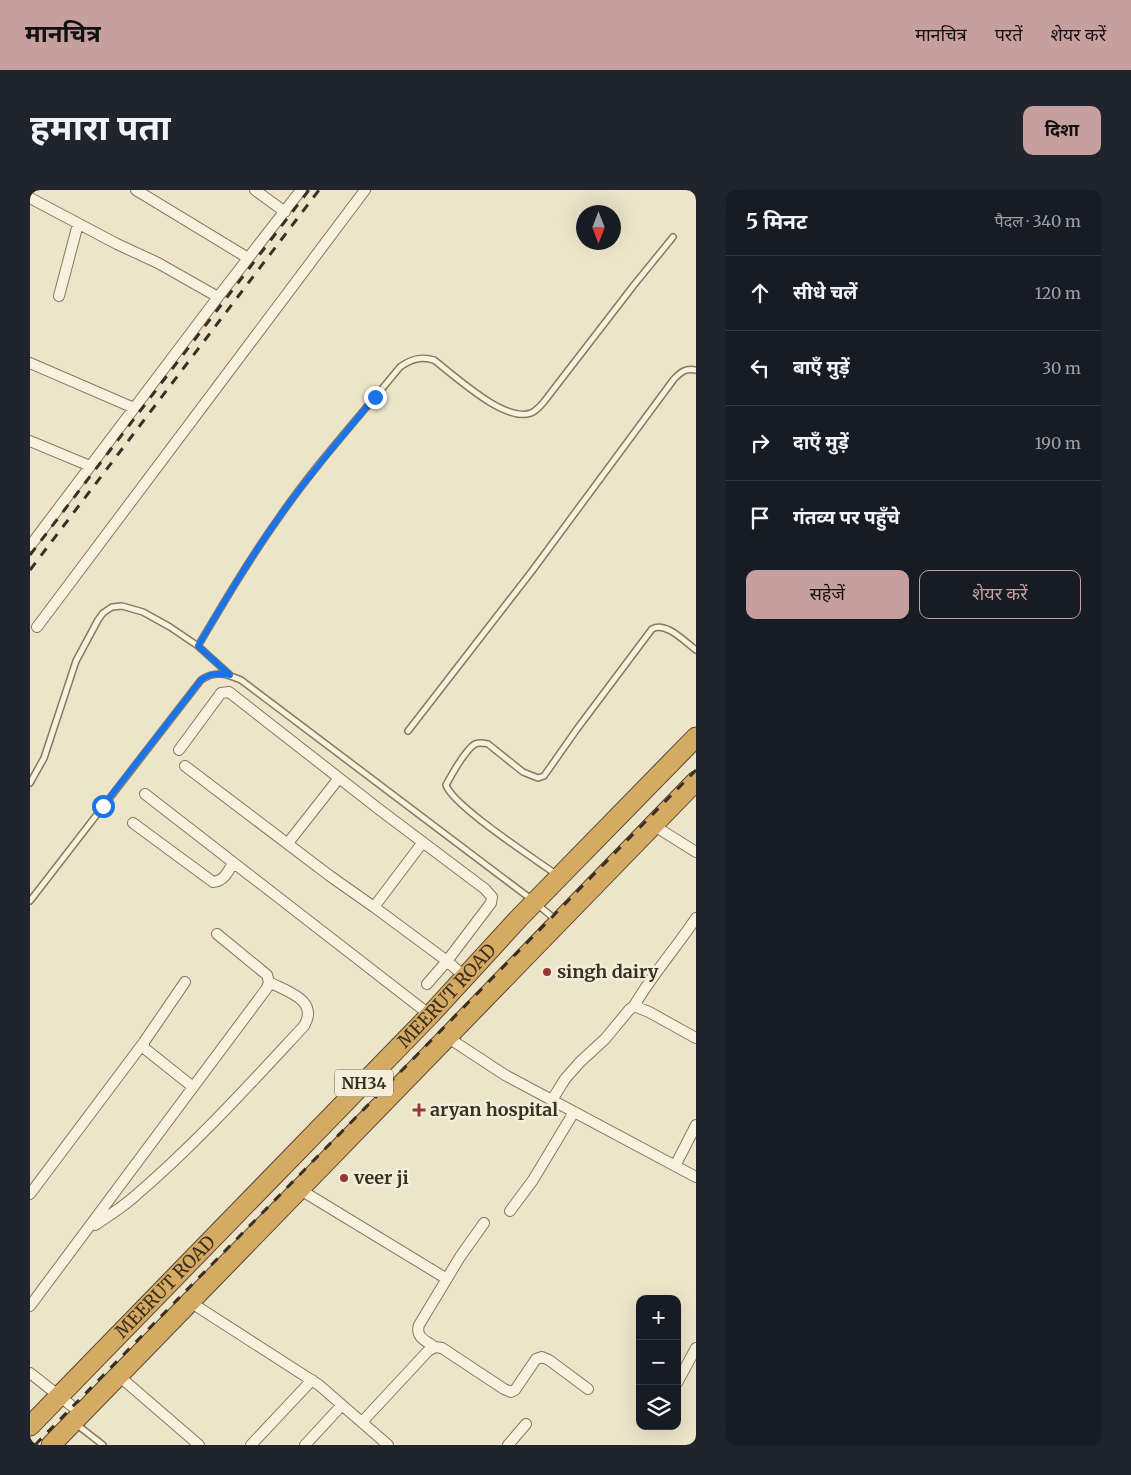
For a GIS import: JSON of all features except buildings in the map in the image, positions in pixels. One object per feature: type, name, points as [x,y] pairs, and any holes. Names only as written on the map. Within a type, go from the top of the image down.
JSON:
[{"type":"highway","name":"MEERUT ROAD","points":[[30,1426],[430,1015],[535,902],[696,737]]},
{"type":"highway","name":"MEERUT ROAD","points":[[51,1445],[696,781]]},
{"type":"street","points":[[136,190],[248,258]]},
{"type":"street","points":[[255,190],[285,212]]},
{"type":"street","points":[[30,546],[301,190]]},
{"type":"street","points":[[37,627],[365,190]]},
{"type":"street","points":[[30,198],[158,263],[218,297]]},
{"type":"street","points":[[59,296],[78,224]]},
{"type":"street","points":[[30,363],[134,408]]},
{"type":"street","points":[[30,441],[90,466]]},
{"type":"street","points":[[179,750],[221,693],[225,692],[234,695],[485,889],[492,897],[486,910],[427,984]]},
{"type":"street","points":[[185,766],[330,876],[447,961],[465,977]]},
{"type":"street","points":[[288,843],[339,778]]},
{"type":"street","points":[[145,794],[430,1015]]},
{"type":"street","points":[[133,823],[213,882],[224,878],[233,863]]},
{"type":"street","points":[[653,825],[696,852]]},
{"type":"street","points":[[374,907],[423,842]]},
{"type":"street","points":[[552,1100],[580,1062],[634,1006],[654,974],[696,918]]},
{"type":"street","points":[[86,1232],[134,1198],[166,1168],[216,1119],[304,1026],[309,1018],[309,1010],[305,1003],[269,982],[267,975],[217,934]]},
{"type":"street","points":[[30,1194],[144,1042],[185,982]]},
{"type":"street","points":[[30,1306],[256,1004],[269,982]]},
{"type":"street","points":[[634,1006],[649,1012],[696,1038]]},
{"type":"street","points":[[446,1037],[506,1075],[696,1177]]},
{"type":"street","points":[[144,1042],[144,1048],[148,1052],[193,1087]]},
{"type":"street","points":[[510,1211],[533,1180],[574,1112]]},
{"type":"street","points":[[675,1166],[696,1125]]},
{"type":"street","points":[[299,1189],[446,1279]]},
{"type":"street","points":[[484,1223],[418,1325],[418,1335],[511,1392],[515,1390],[536,1359],[542,1357],[549,1360],[588,1389]]},
{"type":"street","points":[[190,1302],[312,1380],[388,1445]]},
{"type":"street","points":[[362,1422],[428,1351],[435,1347]]},
{"type":"street","points":[[681,1376],[696,1348]]},
{"type":"street","points":[[30,1373],[59,1396],[78,1418]]},
{"type":"street","points":[[119,1376],[199,1445]]},
{"type":"street","points":[[251,1445],[312,1380]]},
{"type":"street","points":[[305,1445],[342,1405]]},
{"type":"street","points":[[508,1445],[526,1424]]},
{"type":"lane","points":[[198,646],[237,580],[280,516],[317,466],[400,367],[417,358],[434,360],[495,407],[510,413],[530,414],[543,403],[634,284],[673,238]]},
{"type":"lane","points":[[408,731],[532,571],[674,380],[682,371],[696,370]]},
{"type":"lane","points":[[30,783],[44,758],[76,661],[103,613],[112,607],[122,606],[143,612],[170,627],[198,646],[230,675]]},
{"type":"lane","points":[[559,877],[484,823],[454,797],[447,790],[446,785],[449,779],[468,752],[474,745],[480,742],[488,744],[523,772],[538,778],[544,776],[576,729],[652,629],[663,627],[696,650]]},
{"type":"lane","points":[[30,901],[201,680],[208,675],[216,673],[230,675],[241,680],[535,902],[558,922]]},
{"type":"lane","points":[[78,1418],[102,1445]]},
{"type":"railway","points":[[30,555],[309,190]]},
{"type":"railway","points":[[30,570],[319,190]]},
{"type":"railway","points":[[35,1445],[696,770]]},
{"type":"place","name":"singh dairy","points":[[547,972]]},
{"type":"place","name":"aryan hospital","points":[[419,1110]]},
{"type":"place","name":"veer ji","points":[[344,1178]]},
{"type":"route","points":[[103,806],[201,680],[208,675],[216,673],[230,675],[198,646],[237,580],[280,516],[317,466],[375,397]]}]
